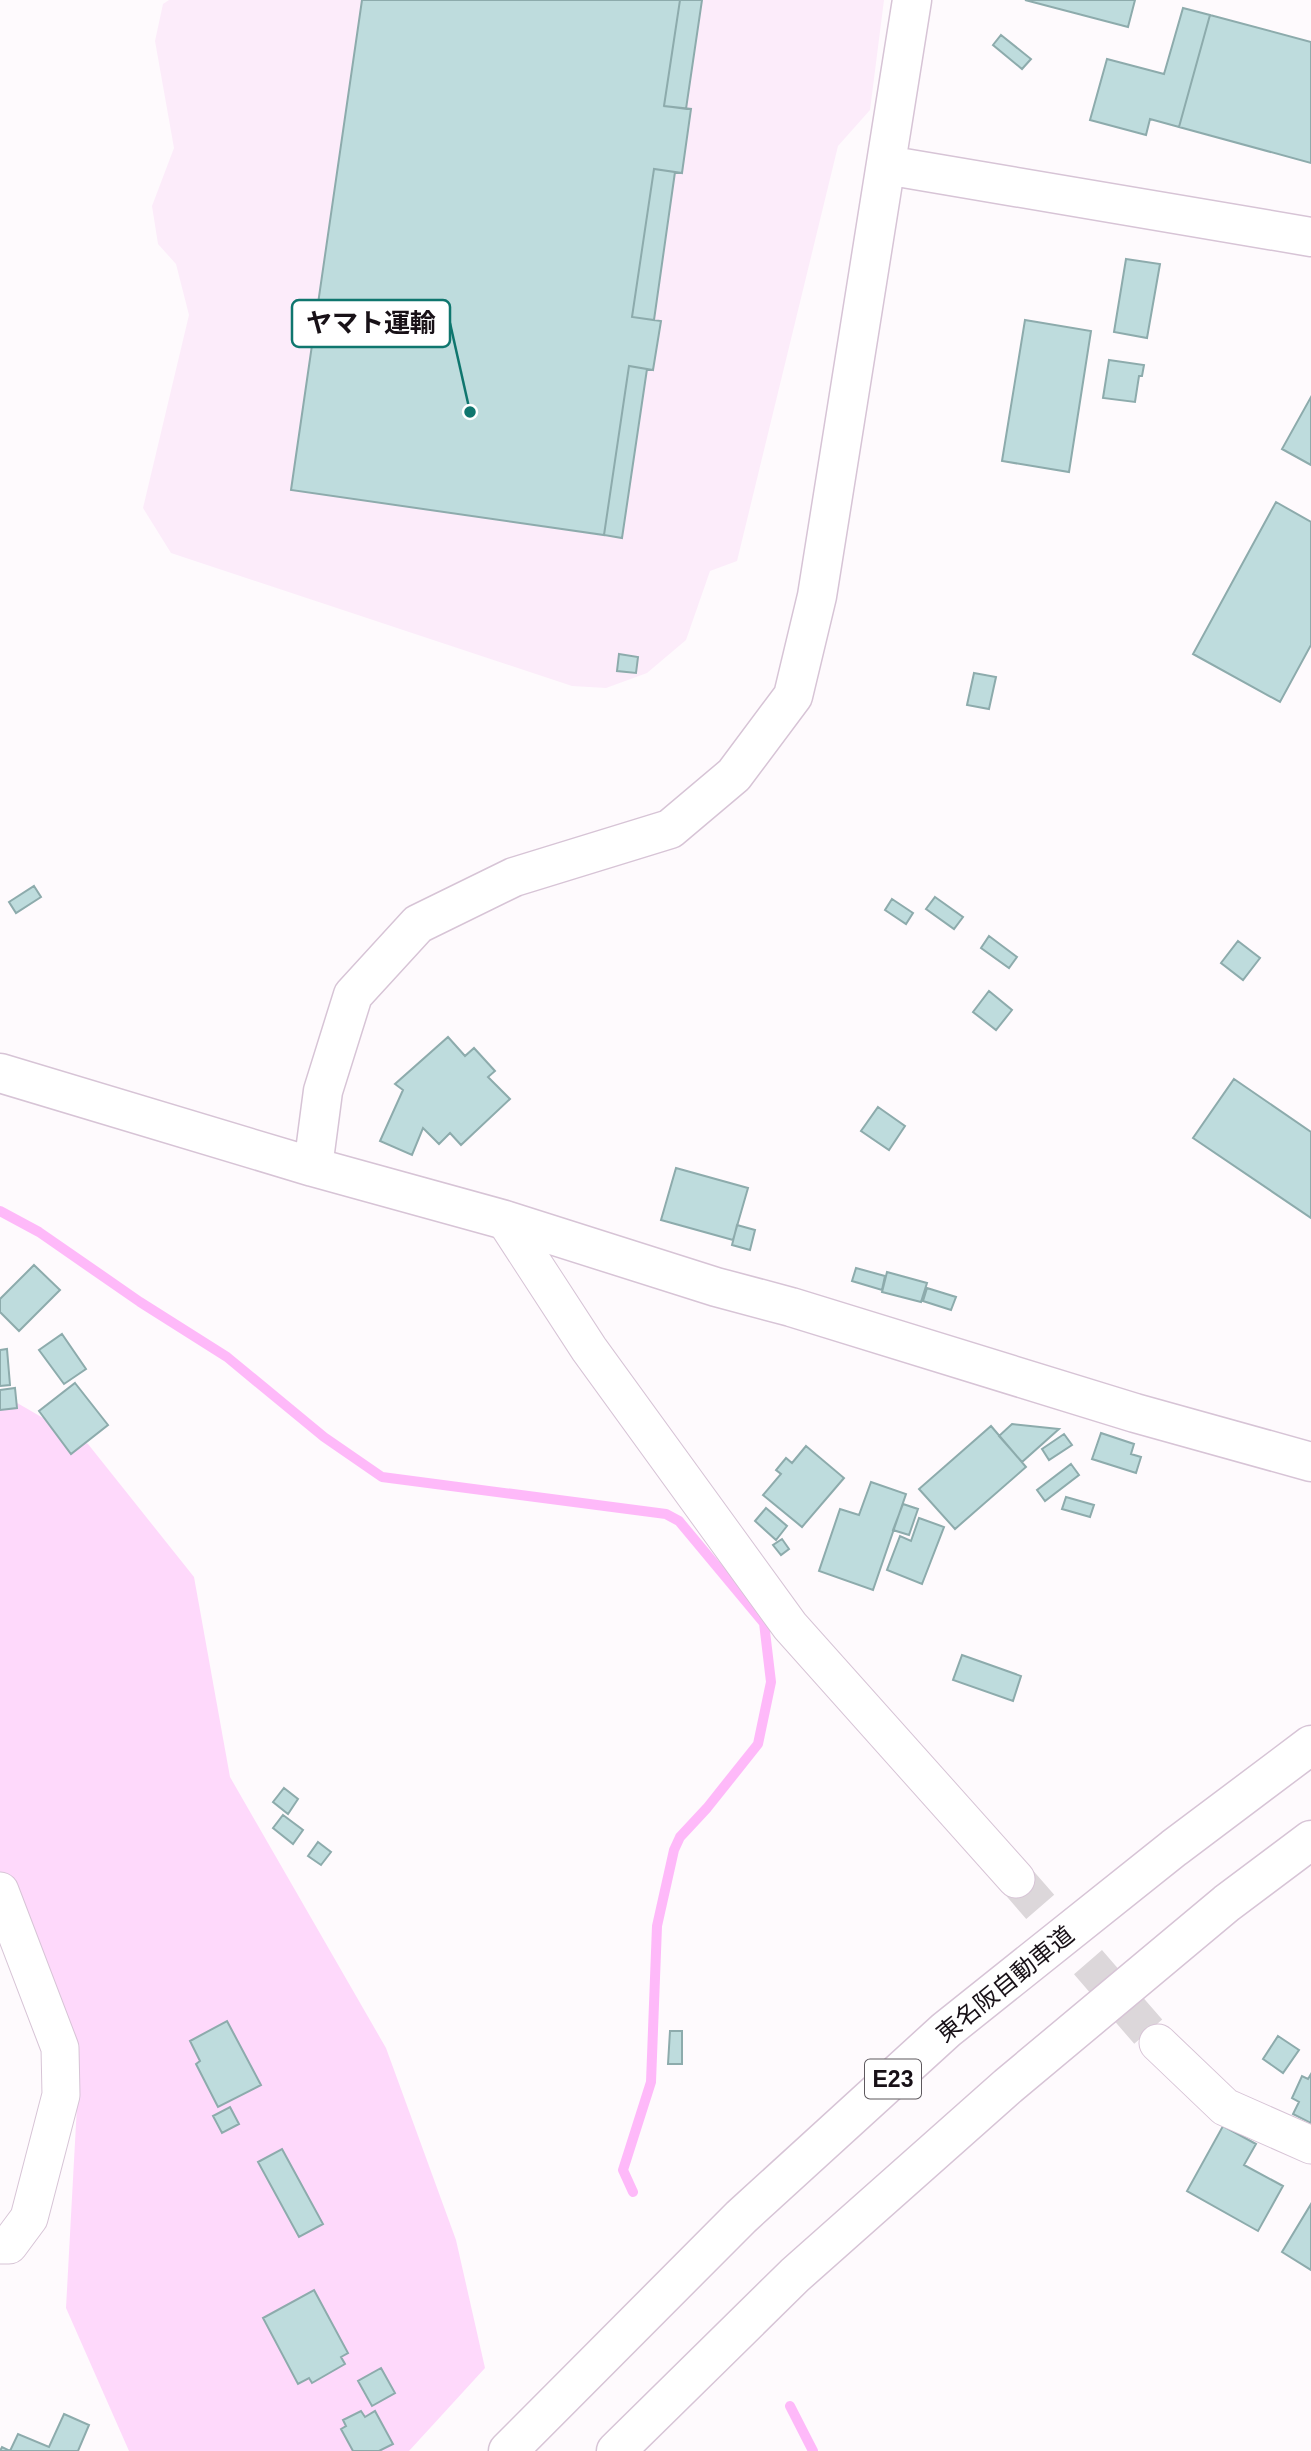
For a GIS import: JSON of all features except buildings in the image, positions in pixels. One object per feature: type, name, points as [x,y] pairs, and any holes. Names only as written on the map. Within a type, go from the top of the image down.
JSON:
[{"type":"main road","points":[[313,1167],[323,1091],[353,995],[418,924],[514,877],[670,829],[734,775],[793,696],[817,596],[912,0]]},
{"type":"main road","points":[[886,165],[1311,237]]},
{"type":"main road","points":[[0,1073],[313,1167],[505,1220],[716,1287],[791,1307],[1135,1413],[1311,1462]]},
{"type":"main road","name":"東名阪自動車道","points":[[508,2451],[741,2217],[946,2030],[1174,1848],[1311,1745]]},
{"type":"main road","points":[[616,2451],[795,2275],[1008,2086],[1227,1903],[1311,1840]]},
{"type":"street","points":[[505,1220],[589,1349],[790,1626],[1016,1879]]},
{"type":"street","points":[[0,1891],[60,2048],[61,2095],[29,2218],[9,2245],[0,2245]]},
{"type":"street","points":[[1158,2043],[1225,2107],[1311,2145]]},
{"type":"shaded area","points":[[169,0],[884,0],[870,110],[838,146],[737,561],[710,571],[686,640],[647,673],[606,688],[572,686],[171,553],[143,508],[189,315],[176,264],[158,244],[152,206],[174,148],[155,41],[163,4]]},
{"type":"shaded area","points":[[0,1393],[88,1444],[194,1577],[230,1777],[386,2048],[456,2240],[485,2368],[409,2451],[129,2451],[66,2308],[78,2087],[0,1880]]},
{"type":"waterway","points":[[0,1211],[39,1232],[140,1302],[227,1357],[324,1437],[382,1477],[666,1514],[679,1521],[764,1623],[771,1682],[758,1744],[680,1837],[674,1850],[657,1926],[651,2082],[623,2170],[633,2192]]},
{"type":"waterway","points":[[790,2406],[813,2451]]},
{"type":"tunnel","points":[[1016,1879],[1158,2043]]},
{"type":"place","name":"ヤマト運輸","points":[[470,412]]}]
